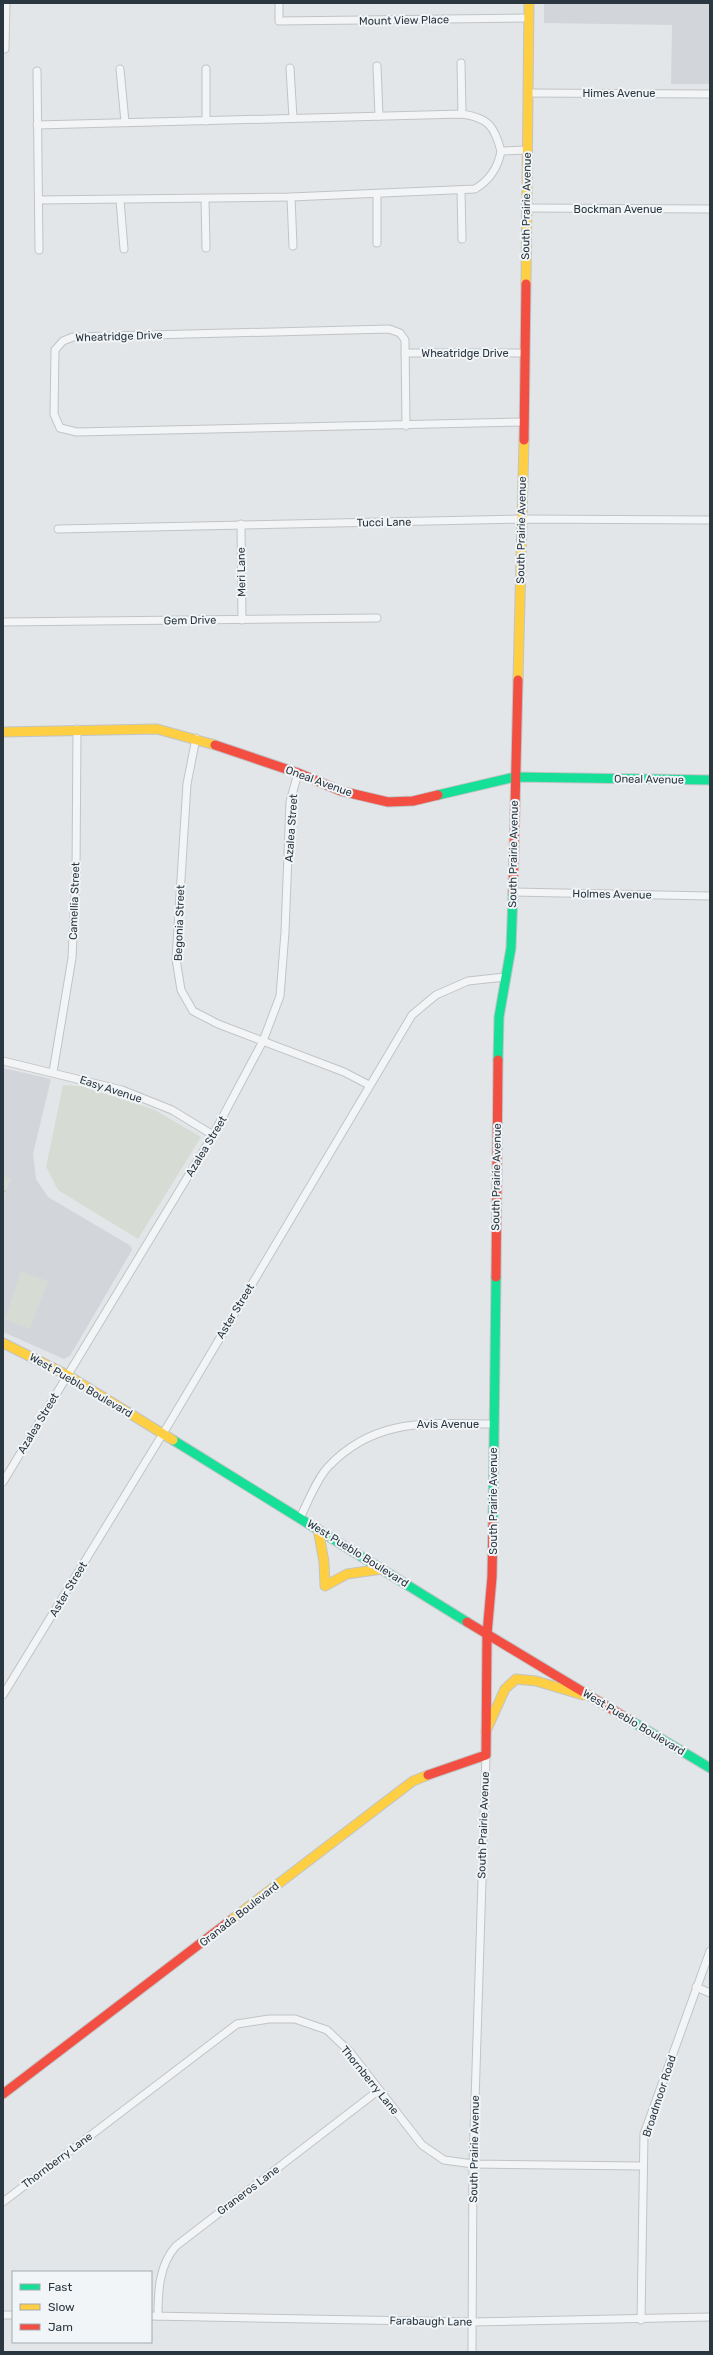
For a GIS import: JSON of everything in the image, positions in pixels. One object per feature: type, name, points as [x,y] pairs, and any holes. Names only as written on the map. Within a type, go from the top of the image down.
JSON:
[{"type":"main road","name":"South Prairie Avenue","points":[[486,1755],[487,1634],[492,1577],[500,1017],[505,977],[511,948],[513,892],[524,422],[529,3]]},
{"type":"main road","name":"Oneal Avenue","points":[[3,732],[77,729],[157,729],[196,738],[298,773],[341,791],[388,802],[413,801],[515,777],[710,780]]},
{"type":"main road","name":"West Pueblo Boulevard","points":[[3,1342],[67,1375],[162,1432],[487,1634],[710,1768]]},
{"type":"main road","points":[[318,1529],[325,1567],[324,1586],[347,1574],[382,1569]]},
{"type":"main road","points":[[486,1731],[505,1689],[516,1679],[536,1681],[597,1699]]},
{"type":"main road","name":"Granada Boulevard","points":[[3,2094],[413,1781],[436,1770],[486,1755]]},
{"type":"street","points":[[5,49],[6,3]]},
{"type":"street","name":"Mount View Place","points":[[279,3],[279,21],[529,18]]},
{"type":"street","points":[[461,63],[462,114]]},
{"type":"street","points":[[377,66],[379,116]]},
{"type":"street","points":[[290,68],[293,118]]},
{"type":"street","points":[[120,69],[125,122]]},
{"type":"street","points":[[206,69],[206,121]]},
{"type":"street","points":[[37,71],[39,250]]},
{"type":"street","name":"Himes Avenue","points":[[528,93],[710,94]]},
{"type":"street","points":[[37,125],[462,114],[481,117],[490,125],[498,137],[501,151],[499,162],[486,182],[475,189],[291,197],[39,200]]},
{"type":"street","points":[[501,151],[527,150]]},
{"type":"street","points":[[461,190],[462,239]]},
{"type":"street","points":[[377,194],[377,243]]},
{"type":"street","points":[[291,197],[293,246]]},
{"type":"street","points":[[204,199],[206,248]]},
{"type":"street","points":[[120,200],[124,249]]},
{"type":"street","name":"Bockman Avenue","points":[[526,208],[710,209]]},
{"type":"street","name":"Wheatridge Drive","points":[[406,426],[404,340],[400,333],[389,329],[73,337],[63,341],[55,350],[54,414],[60,428],[77,432],[406,426],[524,422]]},
{"type":"street","name":"Wheatridge Drive","points":[[405,352],[525,353]]},
{"type":"street","name":"Tucci Lane","points":[[58,529],[522,519],[710,520]]},
{"type":"street","name":"Meri Lane","points":[[241,524],[242,620]]},
{"type":"street","name":"Gem Drive","points":[[3,622],[377,618]]},
{"type":"street","name":"Camellia Street","points":[[53,1072],[72,958],[76,872],[77,729]]},
{"type":"street","name":"Begonia Street","points":[[196,738],[187,784],[176,959],[181,990],[193,1011],[263,1041],[344,1072],[368,1085]]},
{"type":"street","name":"Azalea Street","points":[[3,1482],[213,1135],[263,1041],[280,996],[285,932],[290,802],[298,773]]},
{"type":"street","name":"Holmes Avenue","points":[[513,892],[710,896]]},
{"type":"street","name":"Aster Street","points":[[3,1695],[162,1432],[368,1085],[412,1015],[436,995],[468,981],[505,977]]},
{"type":"street","name":"Easy Avenue","points":[[3,1061],[122,1090],[172,1110],[213,1135]]},
{"type":"street","name":"Avis Avenue","points":[[300,1518],[328,1468],[359,1442],[382,1431],[412,1424],[493,1424]]},
{"type":"street","name":"South Prairie Avenue","points":[[472,2352],[473,2164],[486,1755]]},
{"type":"street","name":"Broadmoor Road","points":[[641,2320],[642,2166],[644,2134],[710,1951]]},
{"type":"street","points":[[696,1987],[710,1993]]},
{"type":"street","name":"Thornberry Lane","points":[[3,2202],[237,2024],[269,2019],[295,2019],[327,2030],[350,2052],[422,2145],[444,2160],[473,2164],[642,2166]]},
{"type":"street","name":"Graneros Lane","points":[[154,2316],[159,2282],[165,2266],[176,2246],[379,2090]]},
{"type":"street","name":"Farabaugh Lane","points":[[154,2316],[472,2322],[641,2320],[710,2317]]},
{"type":"shaded area","points":[[544,3],[710,3],[710,84],[671,84],[672,25],[544,23]]},
{"type":"shaded area","points":[[3,1068],[51,1079],[33,1154],[36,1179],[48,1197],[131,1246],[132,1250],[70,1356],[64,1359],[3,1332]]},
{"type":"green space","points":[[63,1085],[80,1086],[153,1109],[201,1137],[138,1239],[58,1190],[46,1167]]},
{"type":"green space","points":[[3,1176],[11,1179],[3,1199]]},
{"type":"green space","points":[[21,1272],[48,1281],[30,1329],[5,1319]]},
{"type":"traffic: fast","points":[[438,795],[515,777],[710,780]]},
{"type":"traffic: fast","points":[[498,1060],[499,1017],[511,948],[513,893]]},
{"type":"traffic: fast","points":[[493,1521],[496,1277]]},
{"type":"traffic: fast","points":[[173,1440],[467,1622]]},
{"type":"traffic: fast","points":[[628,1719],[710,1768]]},
{"type":"traffic: slow","points":[[526,284],[529,3]]},
{"type":"traffic: slow","points":[[518,680],[524,440]]},
{"type":"traffic: slow","points":[[3,732],[157,729],[215,745]]},
{"type":"traffic: slow","points":[[3,1343],[67,1375],[173,1440]]},
{"type":"traffic: slow","points":[[318,1529],[324,1562],[325,1586],[347,1574],[382,1569]]},
{"type":"traffic: slow","points":[[486,1731],[505,1689],[516,1679],[536,1681],[583,1695]]},
{"type":"traffic: slow","points":[[231,1920],[413,1781],[428,1775]]},
{"type":"traffic: jam","points":[[524,440],[526,284]]},
{"type":"traffic: jam","points":[[513,893],[518,680]]},
{"type":"traffic: jam","points":[[215,745],[298,773],[341,791],[388,802],[413,801],[438,795]]},
{"type":"traffic: jam","points":[[496,1277],[498,1060]]},
{"type":"traffic: jam","points":[[428,1775],[486,1755],[487,1634],[492,1577],[493,1521]]},
{"type":"traffic: jam","points":[[467,1622],[628,1719]]},
{"type":"traffic: jam","points":[[3,2094],[231,1920]]}]
